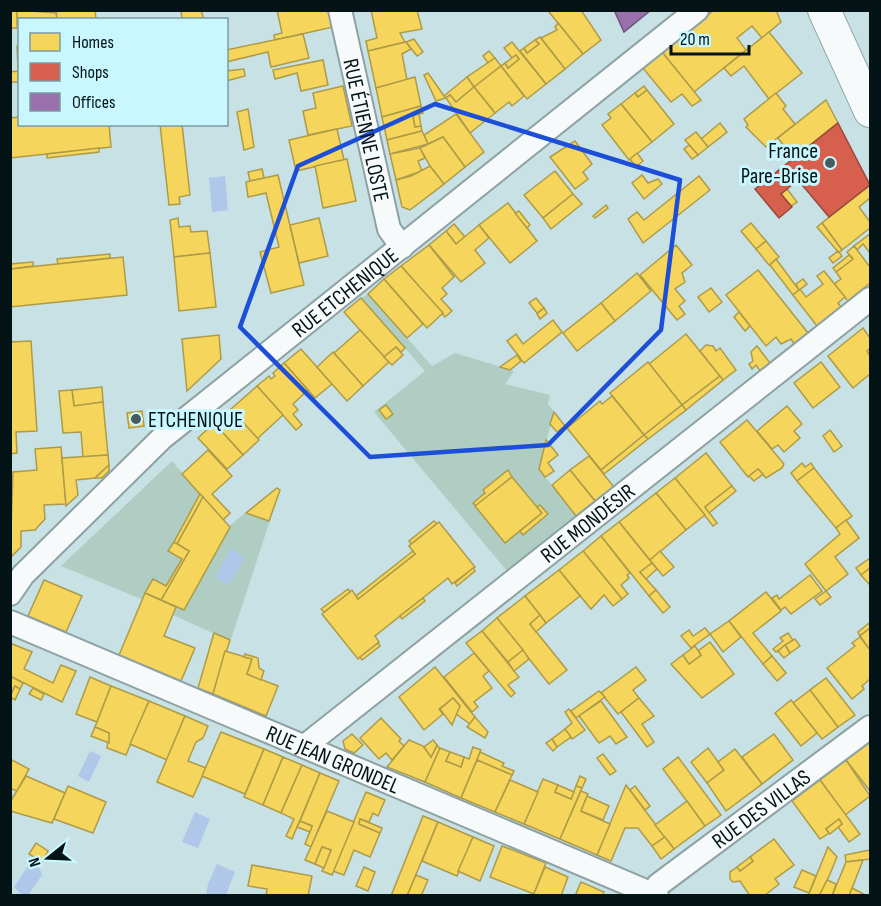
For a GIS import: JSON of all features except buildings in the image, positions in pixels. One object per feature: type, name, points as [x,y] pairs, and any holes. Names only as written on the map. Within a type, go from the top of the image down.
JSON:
[{"type":"main road","points":[[824,10],[870,111]]},
{"type":"street","name":"RUE ÉTIENNE LOSTE","points":[[340,10],[389,230],[402,247]]},
{"type":"street","name":"RUE ETCHENIQUE","points":[[10,594],[23,575],[162,438],[697,10]]},
{"type":"street","name":"RUE MONDÉSIR","points":[[305,746],[870,299]]},
{"type":"street","name":"RUE JEAN GRONDEL","points":[[10,622],[656,895]]},
{"type":"street","name":"RUE DES VILLAS","points":[[656,895],[658,885],[870,727]]},
{"type":"highlighted area","points":[[435,104],[680,180],[661,330],[548,445],[370,457],[240,327],[298,166]]},
{"type":"green space","points":[[368,294],[432,366],[455,353],[514,371],[505,384],[550,395],[548,404],[554,412],[539,469],[576,516],[507,571],[374,412],[425,371],[361,298]]},
{"type":"green space","points":[[172,461],[229,526],[277,488],[280,490],[213,694],[198,688],[213,633],[173,615],[173,612],[61,566]]},
{"type":"water","points":[[225,176],[228,210],[212,212],[209,178]]},
{"type":"water","points":[[231,549],[245,558],[229,585],[215,577]]},
{"type":"water","points":[[90,751],[101,756],[89,782],[78,776]]},
{"type":"water","points":[[195,812],[210,819],[198,848],[182,842]]},
{"type":"water","points":[[34,864],[40,869],[42,875],[29,894],[22,895],[14,887],[28,866]]},
{"type":"water","points":[[217,864],[235,872],[226,895],[206,895],[208,884]]},
{"type":"place","name":"France Pare-Brise","points":[[830,163]]},
{"type":"place","name":"ETCHENIQUE","points":[[136,419]]}]
